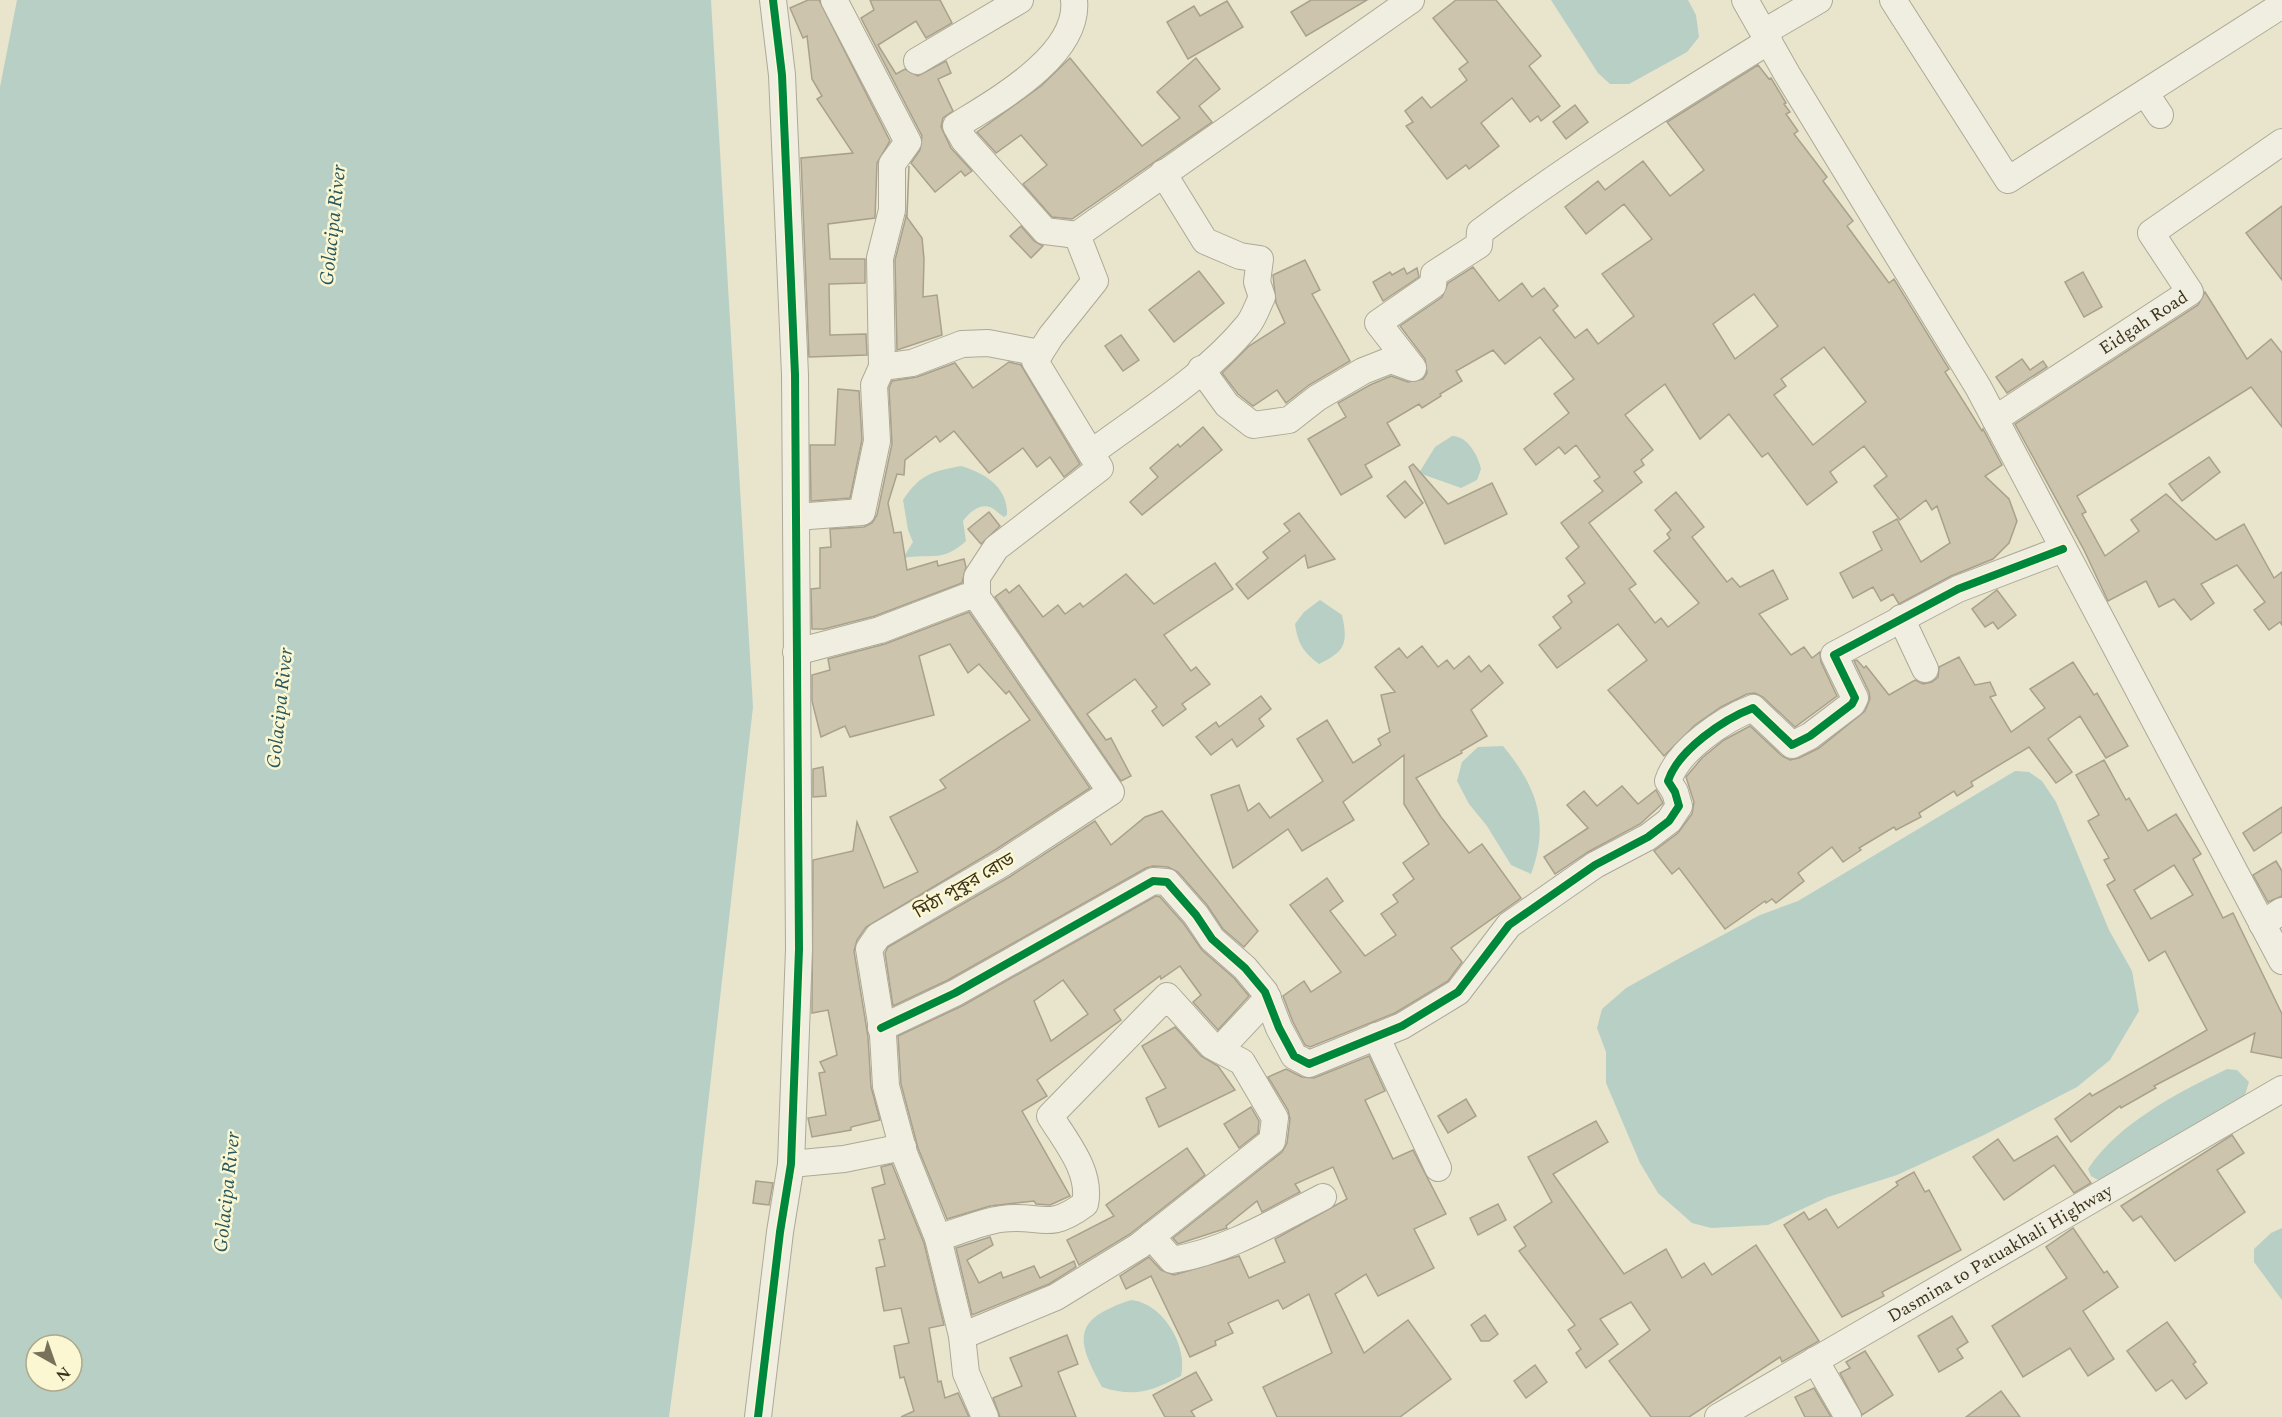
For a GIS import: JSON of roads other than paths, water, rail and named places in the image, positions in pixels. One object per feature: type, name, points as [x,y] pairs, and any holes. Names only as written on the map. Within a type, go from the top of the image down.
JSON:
[{"type":"street","points":[[758,1417],[780,1232],[791,1164],[799,949],[795,375],[783,98],[773,0]]},
{"type":"street","points":[[796,517],[862,512],[877,441],[874,385],[882,367],[880,258],[892,210],[892,164],[908,142],[834,0]]},
{"type":"street","points":[[917,62],[1020,0]]},
{"type":"street","points":[[1074,0],[1076,15],[1059,46],[1034,74],[956,126],[964,140],[1046,231],[1077,235],[1411,0]]},
{"type":"street","points":[[1746,0],[1995,419],[2062,549],[2272,917],[2282,961]]},
{"type":"street","points":[[1201,369],[1227,405],[1253,425],[1289,420],[1317,398],[1363,370],[1391,360],[1413,368],[1378,323],[1433,285],[1434,274],[1479,245],[1480,232],[1518,204],[1819,0]]},
{"type":"street","points":[[1893,0],[2008,180],[2153,104],[2282,5]]},
{"type":"street","name":"Eidgah Road","points":[[1995,419],[2190,292],[2151,233],[2282,142]]},
{"type":"street","points":[[1091,453],[1201,369],[1249,324],[1262,297],[1257,282],[1260,259],[1240,256],[1205,241],[1163,173]]},
{"type":"street","points":[[796,652],[880,630],[966,597],[977,597],[977,577],[996,548],[1100,468],[1035,361],[1095,281],[1077,235]]},
{"type":"street","points":[[882,367],[912,363],[962,344],[988,343],[1040,353]]},
{"type":"street","points":[[881,1028],[955,993],[1154,881],[1167,882],[1196,915],[1212,939],[1245,968],[1268,998],[1278,1028],[1294,1056],[1309,1064],[1402,1026],[1458,992],[1509,925],[1595,866],[1648,837],[1669,820],[1679,806],[1675,792],[1668,781],[1672,768],[1730,717],[1753,708],[1792,745],[1810,736],[1837,717],[1852,704],[1855,698],[1834,655],[1958,589],[2062,549]]},
{"type":"street","name":"মিঠা পুকুর রোড","points":[[977,597],[1112,792],[1003,863],[878,936],[869,949],[881,1028],[886,1086],[903,1148],[938,1238],[962,1336],[966,1373],[986,1417]]},
{"type":"street","points":[[1901,618],[1925,669]]},
{"type":"street","points":[[938,1238],[997,1219],[1016,1217],[1045,1222],[1067,1217],[1086,1204],[1088,1190],[1080,1165],[1050,1116],[1167,996],[1212,1046],[1221,1048],[1242,1062],[1275,1118],[1272,1141],[1151,1236],[1056,1298],[962,1336]]},
{"type":"street","points":[[1221,1048],[1268,998]]},
{"type":"street","points":[[1376,1036],[1438,1168]]},
{"type":"street","name":"Dasmina to Patuakhali Highway","points":[[1718,1417],[2282,1089]]},
{"type":"street","points":[[791,1164],[844,1159],[903,1148]]},
{"type":"street","points":[[1151,1236],[1172,1260],[1191,1257],[1275,1222],[1323,1197]]},
{"type":"street","points":[[1815,1360],[1848,1417]]},
{"type":"water","name":"Golacipa River","points":[[17,0],[711,0],[753,707],[694,1228],[669,1417],[0,1417],[0,87]]},
{"type":"water","points":[[1551,0],[1688,0],[1696,15],[1699,37],[1687,52],[1629,84],[1610,84],[1598,73]]},
{"type":"water","points":[[1452,436],[1463,439],[1467,443],[1475,453],[1481,469],[1477,480],[1461,488],[1419,473],[1435,447]]},
{"type":"water","points":[[961,466],[986,477],[999,489],[1004,497],[1007,515],[1004,517],[988,507],[979,507],[963,521],[966,541],[958,548],[943,555],[903,558],[913,542],[908,530],[903,500],[916,484],[928,475]]},
{"type":"water","points":[[1320,600],[1342,615],[1345,633],[1340,650],[1319,664],[1302,647],[1295,624],[1304,612]]},
{"type":"water","points":[[1503,746],[1524,776],[1537,806],[1539,838],[1537,856],[1531,874],[1511,865],[1487,826],[1469,804],[1457,781],[1462,762],[1478,747]]},
{"type":"water","points":[[2015,771],[2029,772],[2042,781],[2056,802],[2109,930],[2132,971],[2139,1011],[2110,1060],[2077,1087],[1984,1135],[1897,1175],[1828,1197],[1768,1225],[1711,1228],[1692,1223],[1658,1193],[1640,1163],[1606,1083],[1606,1052],[1597,1028],[1602,1009],[1626,988],[1760,915],[1798,901]]},
{"type":"water","points":[[2227,1069],[2237,1070],[2249,1082],[2244,1098],[2100,1181],[2091,1176],[2088,1169],[2101,1152],[2133,1123],[2189,1088]]},
{"type":"water","points":[[2282,1228],[2282,1300],[2254,1262],[2254,1249],[2271,1233]]},
{"type":"water","points":[[1131,1300],[1143,1303],[1163,1317],[1177,1340],[1182,1364],[1181,1376],[1161,1386],[1143,1391],[1124,1392],[1102,1387],[1093,1370],[1084,1343],[1089,1323],[1112,1307]]}]
